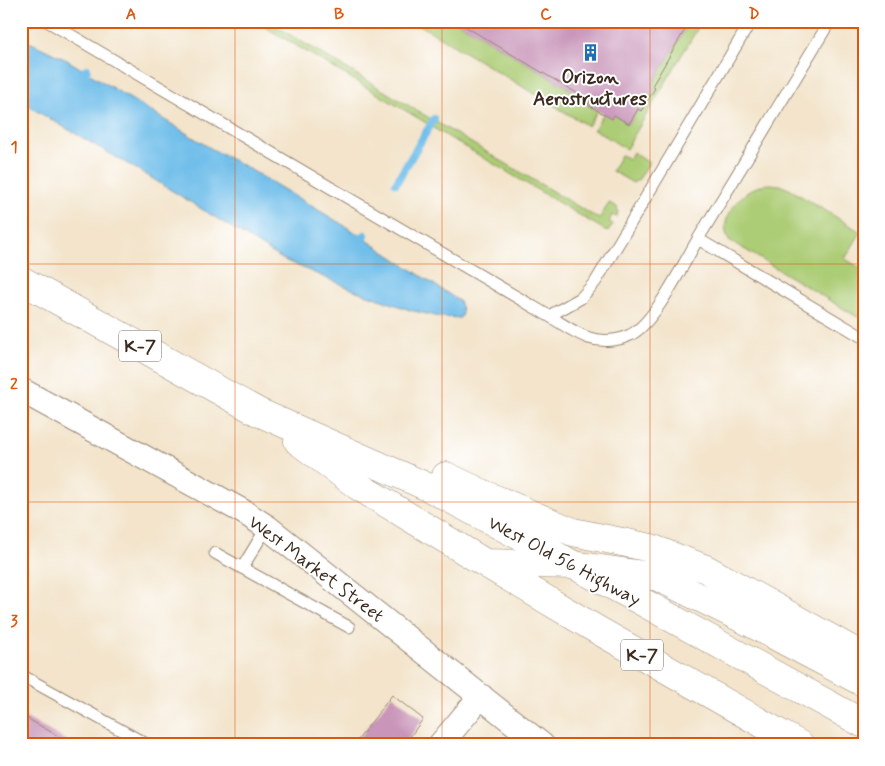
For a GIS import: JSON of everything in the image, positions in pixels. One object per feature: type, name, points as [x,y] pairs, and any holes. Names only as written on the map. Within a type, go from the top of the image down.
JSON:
[{"type":"highway","name":"West Old 56 Highway","points":[[21,280],[258,412],[430,488],[864,724]]},
{"type":"highway","name":"West Old 56 Highway","points":[[258,412],[358,486],[485,564],[776,736],[800,745]]},
{"type":"highway","points":[[258,412],[388,449],[486,495],[573,532],[651,548],[706,569],[864,657]]},
{"type":"highway","points":[[485,564],[573,566],[658,577],[750,622],[864,684]]},
{"type":"street","name":"West Market Street","points":[[21,390],[242,511],[267,527],[542,745]]},
{"type":"street","points":[[440,745],[482,696]]},
{"type":"lane","points":[[47,21],[549,316],[589,338],[608,340],[630,336],[645,324],[659,305],[830,21]]},
{"type":"lane","points":[[549,316],[581,298],[596,281],[751,21]]},
{"type":"lane","points":[[698,239],[864,338]]},
{"type":"lane","points":[[242,568],[267,527]]},
{"type":"lane","points":[[215,553],[350,627]]},
{"type":"lane","points":[[21,674],[148,745]]},
{"type":"green space","points":[[255,21],[267,21],[431,119],[428,124]]},
{"type":"green space","points":[[413,21],[456,21],[600,107],[588,126]]},
{"type":"green space","points":[[690,21],[702,21],[626,149],[594,129],[606,110],[629,124],[638,109],[642,111],[655,88],[652,86]]},
{"type":"green space","points":[[436,122],[599,219],[609,203],[617,207],[617,217],[612,215],[609,222],[613,224],[608,232],[435,129],[433,127]]},
{"type":"green space","points":[[633,152],[649,163],[639,179],[633,183],[612,171],[621,155],[629,159]]},
{"type":"green space","points":[[770,184],[780,185],[791,190],[861,232],[845,259],[864,270],[864,321],[729,240],[726,222],[735,204],[752,190]]},
{"type":"water","points":[[21,38],[67,60],[212,149],[350,229],[459,301],[462,312],[460,318],[440,317],[410,310],[354,290],[284,260],[145,174],[21,102]]},
{"type":"building","name":"Orizon Aerostructures","points":[[456,21],[690,21],[652,86],[655,88],[641,111],[638,109],[629,124],[614,115],[612,119],[588,105],[590,101]]},
{"type":"building","points":[[392,695],[423,719],[404,745],[354,745]]},
{"type":"building","points":[[21,715],[74,745],[21,745]]},
{"type":"waterway","points":[[396,183],[434,119]]},
{"type":"place","name":"Orizon Aerostructures","points":[[590,53]]}]
